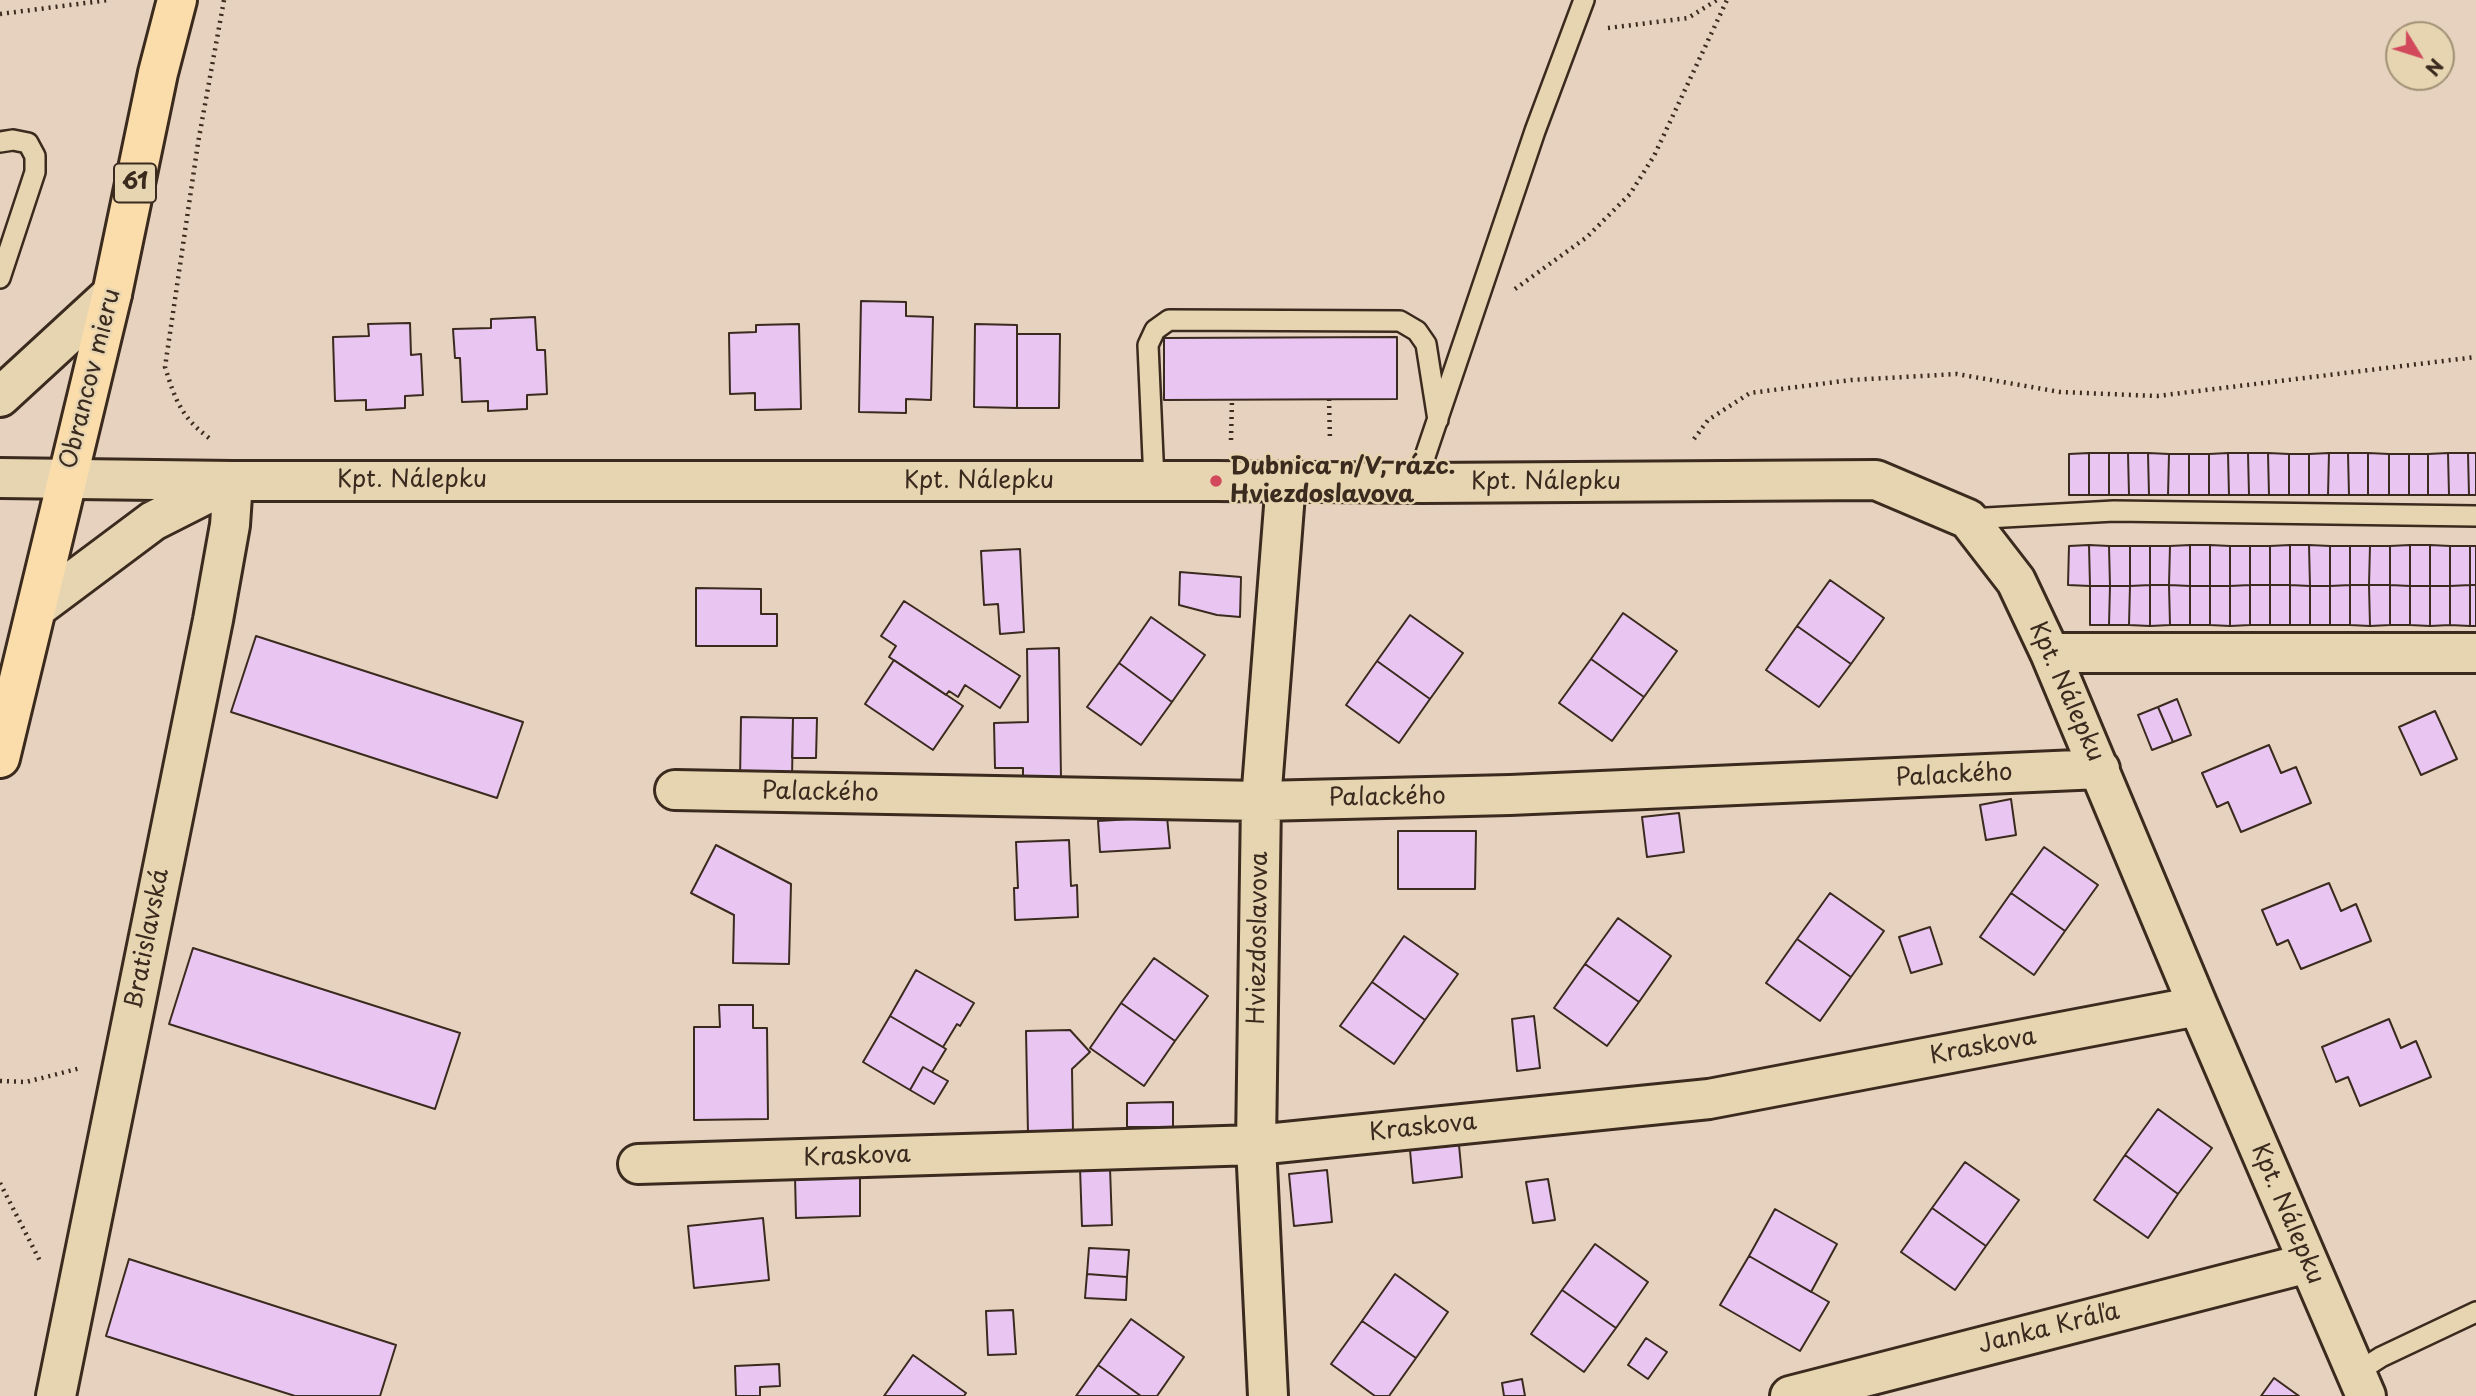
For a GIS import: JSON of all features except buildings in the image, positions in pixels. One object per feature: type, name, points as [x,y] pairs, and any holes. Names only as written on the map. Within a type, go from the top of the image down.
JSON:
[{"type":"main road","name":"Obrancov mieru","points":[[0,758],[8,679],[38,607],[112,293],[158,73],[177,0]]},
{"type":"street","points":[[0,397],[112,293]]},
{"type":"street","name":"Kpt. Nálepku","points":[[0,478],[233,481],[1416,483],[1876,480],[1968,519],[2016,581],[2100,769],[2198,1006],[2361,1385]]},
{"type":"street","points":[[38,607],[153,521],[233,481]]},
{"type":"street","name":"Bratislavská","points":[[56,1396],[213,620],[230,525],[233,481]]},
{"type":"street","name":"Hviezdoslavova","points":[[1268,1396],[1256,1145],[1261,801],[1286,481]]},
{"type":"street","points":[[2050,653],[2476,653]]},
{"type":"street","name":"Palackého","points":[[675,790],[1261,801],[1510,795],[2100,769]]},
{"type":"street","name":"Kraskova","points":[[638,1164],[1256,1145],[1709,1099],[2198,1006]]},
{"type":"street","name":"Janka Kráľa","points":[[1790,1396],[2308,1263]]},
{"type":"lane","points":[[1416,483],[1468,324],[1584,0]]},
{"type":"lane","points":[[0,142],[28,143],[35,156],[35,172],[0,278]]},
{"type":"lane","points":[[1154,481],[1148,345],[1155,330],[1169,320],[1400,321],[1417,331],[1426,344],[1438,420]]},
{"type":"lane","points":[[1968,519],[2114,510],[2476,516]]},
{"type":"lane","points":[[2361,1385],[2381,1357],[2476,1312]]},
{"type":"path","points":[[39,0],[40,9]]},
{"type":"path","points":[[0,14],[109,0]]},
{"type":"path","points":[[220,442],[193,426],[176,402],[165,367],[198,143],[224,0]]},
{"type":"path","points":[[1566,49],[1613,26],[1688,18],[1717,0]]},
{"type":"path","points":[[1468,324],[1587,237],[1630,194],[1654,156],[1727,0]]},
{"type":"path","points":[[1662,482],[1708,420],[1750,393],[1851,380],[1957,374],[2060,391],[2157,396],[2476,357]]},
{"type":"path","points":[[1231,447],[1232,400]]},
{"type":"path","points":[[1329,400],[1330,447]]},
{"type":"path","points":[[0,1081],[26,1082],[77,1071],[87,1064]]},
{"type":"path","points":[[0,1183],[41,1264]]},
{"type":"place","name":"Dubnica n/V, rázc. Hviezdoslavova","points":[[1216,481]]}]
